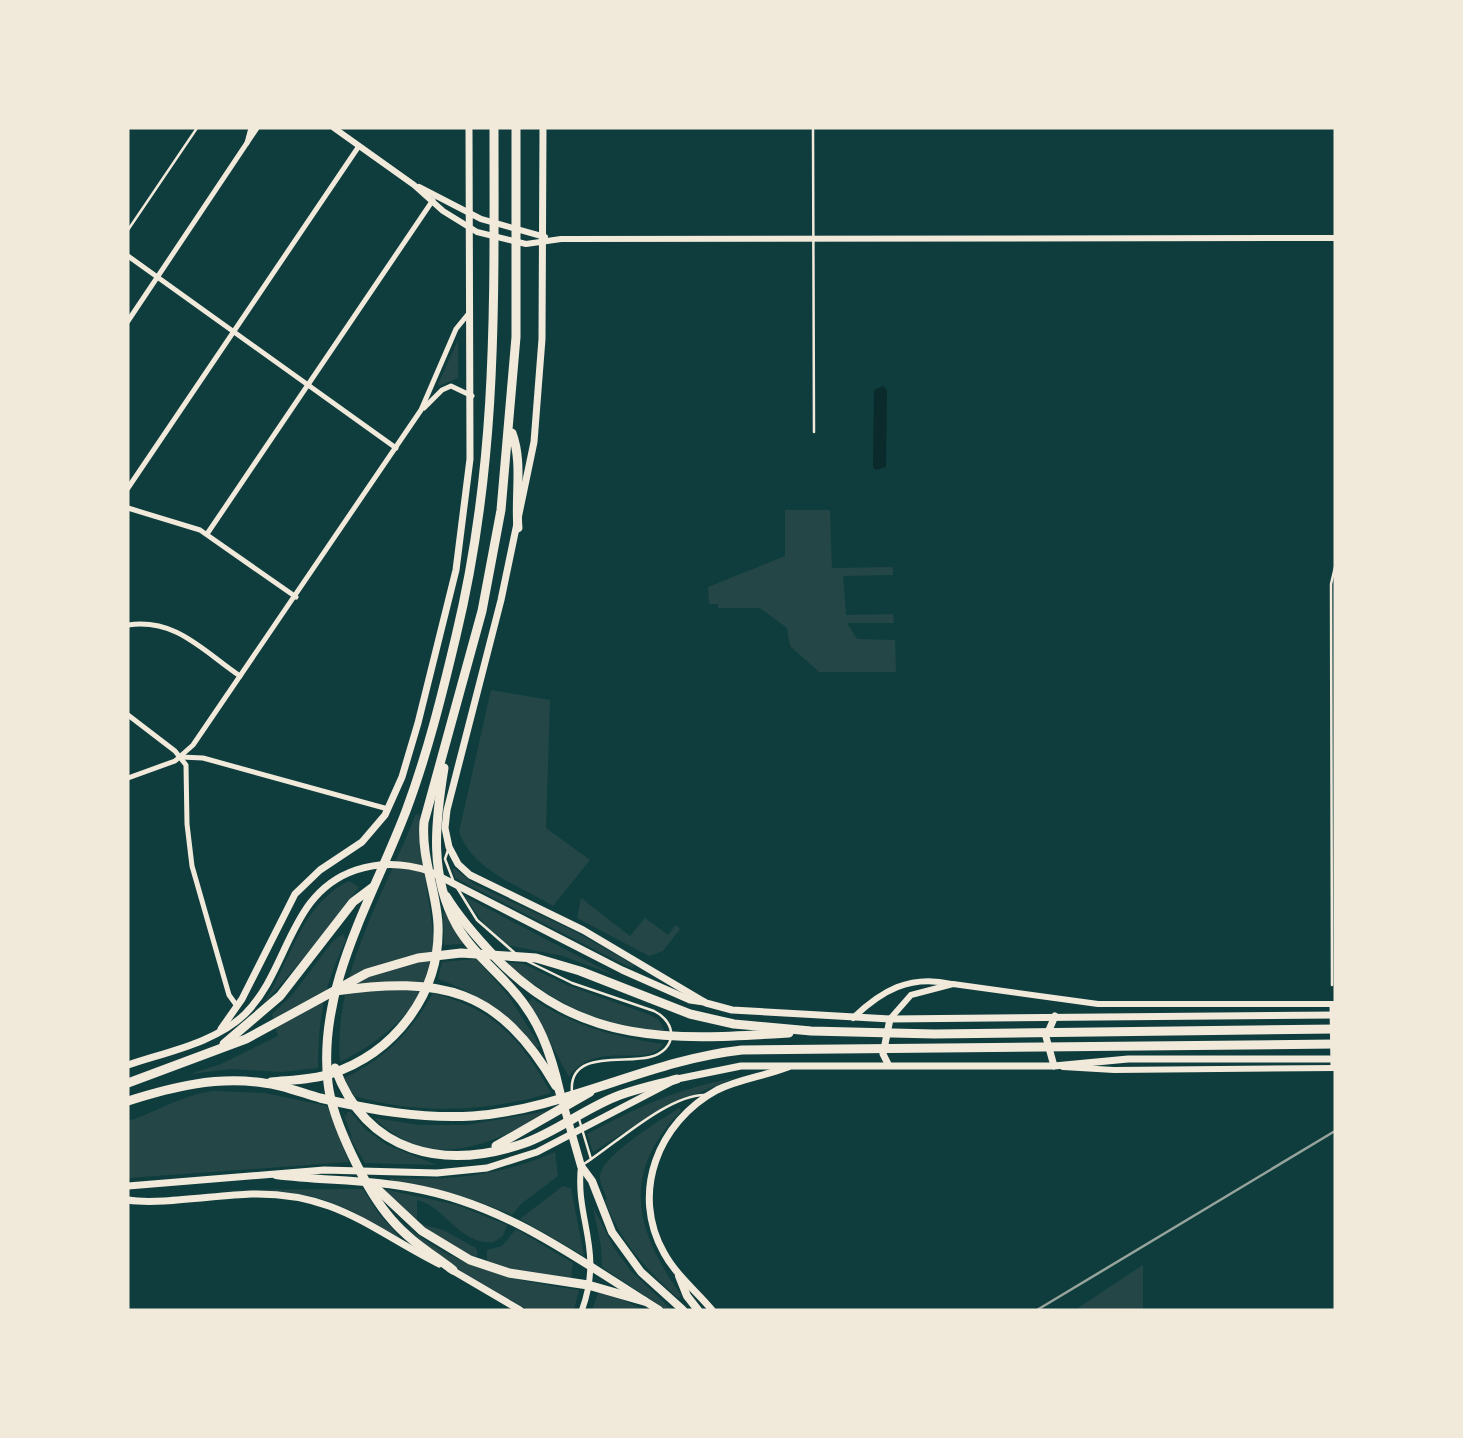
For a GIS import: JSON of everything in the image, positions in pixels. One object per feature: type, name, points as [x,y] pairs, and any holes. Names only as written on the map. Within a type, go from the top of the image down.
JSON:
[{"type":"highway","points":[[453,1270],[393,1221],[362,1173],[330,1096],[329,1050],[335,989],[373,887],[406,810],[424,757],[456,638],[474,548],[486,470],[493,386],[494,128]]},
{"type":"highway","points":[[128,1101],[205,1082],[266,1083],[328,1074],[377,1050],[398,1032],[416,1010],[436,961],[438,919],[424,852],[423,832],[428,799],[448,742],[490,574],[510,428],[517,313],[516,128]]},
{"type":"highway","points":[[510,428],[517,447],[515,500],[518,528]]},
{"type":"highway","points":[[448,742],[434,834],[438,867],[446,896],[454,919],[468,942],[533,1016],[550,1051],[561,1093]]},
{"type":"highway","points":[[215,1051],[261,1014],[287,988],[353,902],[373,887]]},
{"type":"highway","points":[[446,896],[489,951],[536,994],[586,1021],[646,1035],[692,1038],[819,1031]]},
{"type":"highway","points":[[128,1083],[264,1030],[327,992],[367,973],[400,962],[450,954],[495,953],[536,958],[570,967],[690,1014],[734,1024],[819,1031],[934,1034],[1335,1029]]},
{"type":"highway","points":[[327,992],[385,984],[416,984],[446,989],[474,1000],[521,1035],[561,1093]]},
{"type":"highway","points":[[266,1083],[366,1108],[444,1117],[512,1111],[597,1088],[674,1062],[757,1049],[1335,1044]]},
{"type":"highway","points":[[329,1050],[352,1103],[382,1134],[408,1148],[436,1155],[463,1156],[523,1144],[622,1094],[677,1079]]},
{"type":"highway","points":[[487,1152],[597,1088]]},
{"type":"highway","points":[[362,1173],[412,1223],[460,1255],[509,1273],[602,1288],[644,1301]]},
{"type":"main road","points":[[221,1029],[237,1006],[295,894],[320,870],[362,842],[388,809],[406,764],[454,580],[470,459],[472,396],[469,128]]},
{"type":"main road","points":[[543,128],[539,239],[540,399],[518,528],[447,810],[445,828],[449,847],[458,864],[474,878],[583,930],[706,1003]]},
{"type":"main road","points":[[128,1065],[196,1042],[238,1020],[257,999],[298,919],[315,896],[346,874],[374,865],[393,864],[429,871],[622,970],[690,1000],[747,1013],[890,1019],[1335,1015]]},
{"type":"main road","points":[[1054,1066],[1046,1037],[1048,1027],[1055,1016]]},
{"type":"main road","points":[[888,1064],[883,1054],[890,1019]]},
{"type":"main road","points":[[128,1186],[343,1169],[437,1173],[478,1169],[516,1160],[557,1142],[677,1079],[741,1066],[1054,1066],[1094,1060],[1335,1059]]},
{"type":"main road","points":[[712,1310],[679,1276],[662,1251],[652,1224],[649,1200],[651,1174],[657,1153],[669,1132],[687,1112],[709,1095],[791,1066]]},
{"type":"main road","points":[[561,1093],[581,1166],[592,1181],[606,1219],[625,1252],[641,1272],[683,1310]]},
{"type":"main road","points":[[276,1175],[392,1185],[439,1193],[494,1212],[533,1230],[659,1310]]},
{"type":"main road","points":[[128,1200],[251,1194],[304,1198],[350,1213],[520,1310]]},
{"type":"main road","points":[[679,1276],[687,1296],[698,1310]]},
{"type":"street","points":[[246,146],[251,128]]},
{"type":"street","points":[[128,321],[257,128]]},
{"type":"street","points":[[334,128],[469,228],[511,242],[539,239],[1335,238]]},
{"type":"street","points":[[128,488],[359,146]]},
{"type":"street","points":[[414,185],[477,217],[539,239]]},
{"type":"street","points":[[208,534],[437,195]]},
{"type":"street","points":[[128,256],[396,448]]},
{"type":"street","points":[[128,778],[181,757],[193,745],[421,410],[456,329],[471,312]]},
{"type":"street","points":[[421,410],[442,390],[451,386],[472,396]]},
{"type":"street","points":[[128,508],[208,534],[296,597]]},
{"type":"street","points":[[128,625],[150,624],[173,629],[240,676]]},
{"type":"street","points":[[128,715],[181,757],[188,770],[188,832],[196,884],[229,995],[237,1006]]},
{"type":"street","points":[[181,757],[203,758],[388,809]]},
{"type":"street","points":[[853,1018],[870,1002],[897,986],[925,979],[1098,1004],[1334,1004],[1334,1068],[1114,1070],[1054,1066]]},
{"type":"street","points":[[890,1019],[911,995],[953,984]]},
{"type":"street","points":[[581,1166],[579,1184],[590,1238],[592,1264],[582,1310]]},
{"type":"lane","points":[[128,230],[197,128]]},
{"type":"lane","points":[[813,128],[814,432]]},
{"type":"lane","points":[[1332,985],[1331,584],[1335,568]]},
{"type":"lane","points":[[449,847],[445,859],[460,896],[477,920],[495,938],[547,972],[654,1010],[670,1024],[671,1040],[660,1053],[647,1058],[600,1060],[585,1065],[575,1075],[571,1091],[592,1159]]},
{"type":"lane","points":[[581,1166],[664,1110],[694,1095],[709,1095]]},
{"type":"shaded area","points":[[458,340],[458,378],[439,386],[438,384]]},
{"type":"shaded area","points":[[883,386],[887,390],[886,467],[876,470],[873,467],[874,390]]},
{"type":"shaded area","points":[[785,510],[830,510],[832,568],[893,567],[893,575],[843,576],[846,615],[893,614],[894,623],[847,623],[857,639],[895,640],[896,672],[819,672],[790,646],[787,628],[760,608],[718,608],[718,604],[709,604],[708,587],[785,556]]},
{"type":"shaded area","points":[[491,690],[550,700],[546,828],[590,860],[553,906],[486,867],[466,846],[459,832]]},
{"type":"shaded area","points":[[416,814],[420,815],[419,843],[433,932],[430,967],[415,1002],[403,1017],[374,1042],[340,1062],[340,1029],[353,966],[376,904]]},
{"type":"shaded area","points":[[454,868],[474,884],[576,932],[634,965],[632,968],[609,957],[455,878]]},
{"type":"shaded area","points":[[349,881],[359,887],[318,941],[262,1006],[307,920],[332,892]]},
{"type":"shaded area","points":[[464,896],[616,976],[563,956],[507,945],[484,924]]},
{"type":"shaded area","points":[[581,898],[630,936],[645,918],[668,935],[676,925],[680,929],[663,951],[649,956],[577,918]]},
{"type":"shaded area","points":[[443,913],[447,913],[464,944],[444,945]]},
{"type":"shaded area","points":[[343,934],[346,940],[332,972],[324,1002],[318,1068],[282,1072],[232,1069],[190,1074],[221,1064],[278,1036],[272,1014],[292,995],[333,941]]},
{"type":"shaded area","points":[[476,959],[508,995],[540,1046],[537,1048],[516,1025],[493,1007],[467,991],[438,979],[442,962]]},
{"type":"shaded area","points":[[504,962],[524,964],[567,985],[650,1015],[658,1019],[665,1031],[618,1024],[578,1010],[542,990]]},
{"type":"shaded area","points":[[433,993],[473,1008],[504,1029],[528,1057],[551,1093],[502,1104],[452,1109],[403,1106],[354,1096],[344,1078],[372,1062],[396,1043],[416,1020]]},
{"type":"shaded area","points":[[532,998],[563,1016],[594,1029],[663,1044],[646,1055],[593,1059],[580,1065],[569,1077],[528,1002]]},
{"type":"shaded area","points":[[735,1078],[666,1106],[593,1152],[587,1134],[606,1124],[677,1093]]},
{"type":"shaded area","points":[[214,1091],[265,1093],[327,1106],[349,1162],[128,1178],[128,1121],[192,1096]]},
{"type":"shaded area","points":[[679,1108],[681,1111],[662,1134],[649,1157],[642,1180],[641,1202],[653,1248],[681,1295],[679,1299],[645,1266],[618,1229],[605,1201],[607,1199],[600,1178],[602,1169],[620,1149]]},
{"type":"shaded area","points":[[342,1110],[346,1117],[347,1112],[351,1112],[365,1129],[387,1145],[437,1165],[365,1163],[335,1113],[353,1140]]},
{"type":"shaded area","points":[[554,1110],[508,1133],[464,1148],[419,1146],[397,1136],[374,1118],[419,1125],[466,1125]]},
{"type":"shaded area","points":[[555,1152],[558,1176],[521,1204],[512,1215],[483,1203],[423,1186],[392,1182],[389,1178],[433,1179],[494,1172]]},
{"type":"shaded area","points":[[563,1186],[571,1188],[584,1256],[520,1219]]},
{"type":"shaded area","points":[[363,1189],[378,1213],[403,1241],[353,1212],[312,1197],[278,1192],[216,1190]]},
{"type":"shaded area","points":[[383,1189],[457,1205],[507,1225],[503,1236],[494,1242],[482,1242],[462,1232],[436,1210],[417,1200],[417,1222]]},
{"type":"shaded area","points":[[593,1207],[614,1248],[631,1271],[672,1310],[666,1310],[602,1267],[601,1246]]},
{"type":"shaded area","points":[[398,1219],[440,1250],[461,1261],[505,1276],[579,1290],[574,1310],[528,1310],[443,1261]]},
{"type":"shaded area","points":[[418,1223],[443,1230],[476,1248],[478,1254],[474,1259],[428,1233]]},
{"type":"shaded area","points":[[516,1229],[573,1263],[571,1281],[517,1272],[487,1263],[487,1250],[502,1246]]},
{"type":"shaded area","points":[[1143,1265],[1143,1310],[1075,1310]]},
{"type":"shaded area","points":[[598,1293],[619,1298],[644,1310],[592,1310]]},
{"type":"railway","points":[[1037,1310],[1335,1131]]}]
